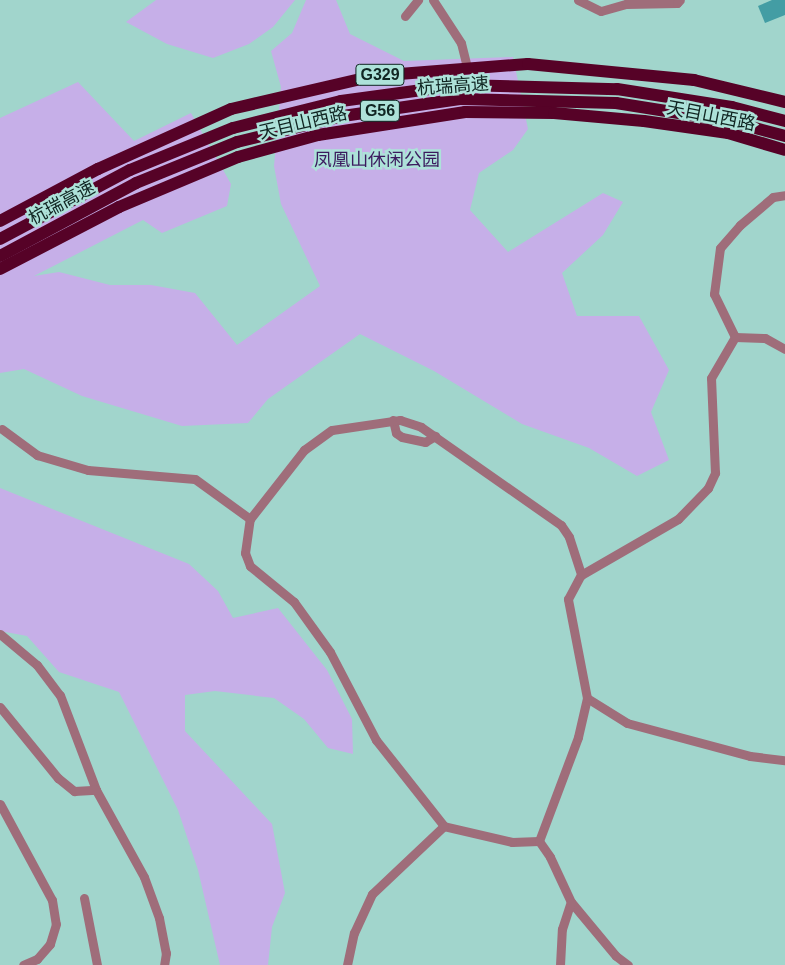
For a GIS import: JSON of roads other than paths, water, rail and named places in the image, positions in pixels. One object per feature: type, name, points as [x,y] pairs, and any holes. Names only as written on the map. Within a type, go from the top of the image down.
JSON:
[{"type":"highway","name":"天目山西路","points":[[0,221],[98,169],[231,109],[374,76],[467,67],[528,64],[599,69],[694,80],[785,102]]},
{"type":"highway","name":"杭瑞高速","points":[[0,239],[130,170],[233,128],[341,101],[459,84],[617,89],[732,107],[785,121]]},
{"type":"highway","name":"杭瑞高速","points":[[0,256],[136,183],[237,142],[343,116],[460,99],[616,103],[729,121],[785,136]]},
{"type":"highway","name":"天目山西路","points":[[0,269],[119,207],[238,157],[318,134],[465,112],[554,113],[635,120],[728,133],[785,150]]},
{"type":"street","points":[[405,16],[418,0]]},
{"type":"street","points":[[433,0],[461,43],[467,67]]},
{"type":"street","points":[[578,0],[601,11],[626,4],[676,3],[680,0]]},
{"type":"street","points":[[735,337],[714,294],[720,248],[740,225],[773,197],[785,195]]},
{"type":"street","points":[[735,337],[765,338],[785,349]]},
{"type":"street","points":[[539,841],[578,737],[587,698],[568,599],[581,575],[678,518],[708,488],[715,472],[711,378],[735,337]]},
{"type":"street","points":[[539,841],[512,842],[444,826],[376,740],[330,652],[294,602],[250,566],[245,554],[250,519],[304,450],[332,430],[393,420],[421,427],[560,525],[569,537],[581,575]]},
{"type":"street","points":[[393,420],[396,433],[402,437],[425,442],[435,436]]},
{"type":"street","points":[[2,429],[37,455],[88,470],[194,479],[250,519]]},
{"type":"street","points":[[0,634],[37,665],[60,695],[96,790],[144,877],[160,918],[166,953],[164,965]]},
{"type":"street","points":[[587,698],[627,723],[750,756],[785,760]]},
{"type":"street","points":[[0,707],[58,778],[74,791],[96,790]]},
{"type":"street","points":[[0,804],[52,900],[56,924],[50,944],[37,959],[23,965]]},
{"type":"street","points":[[347,965],[354,933],[372,894],[444,826]]},
{"type":"street","points":[[539,841],[550,857],[571,902],[616,956],[628,965]]},
{"type":"street","points":[[84,898],[97,965]]},
{"type":"street","points":[[560,965],[562,929],[571,902]]},
{"type":"park label","name":"凤凰山休闲公园","points":[[377,160]]}]
